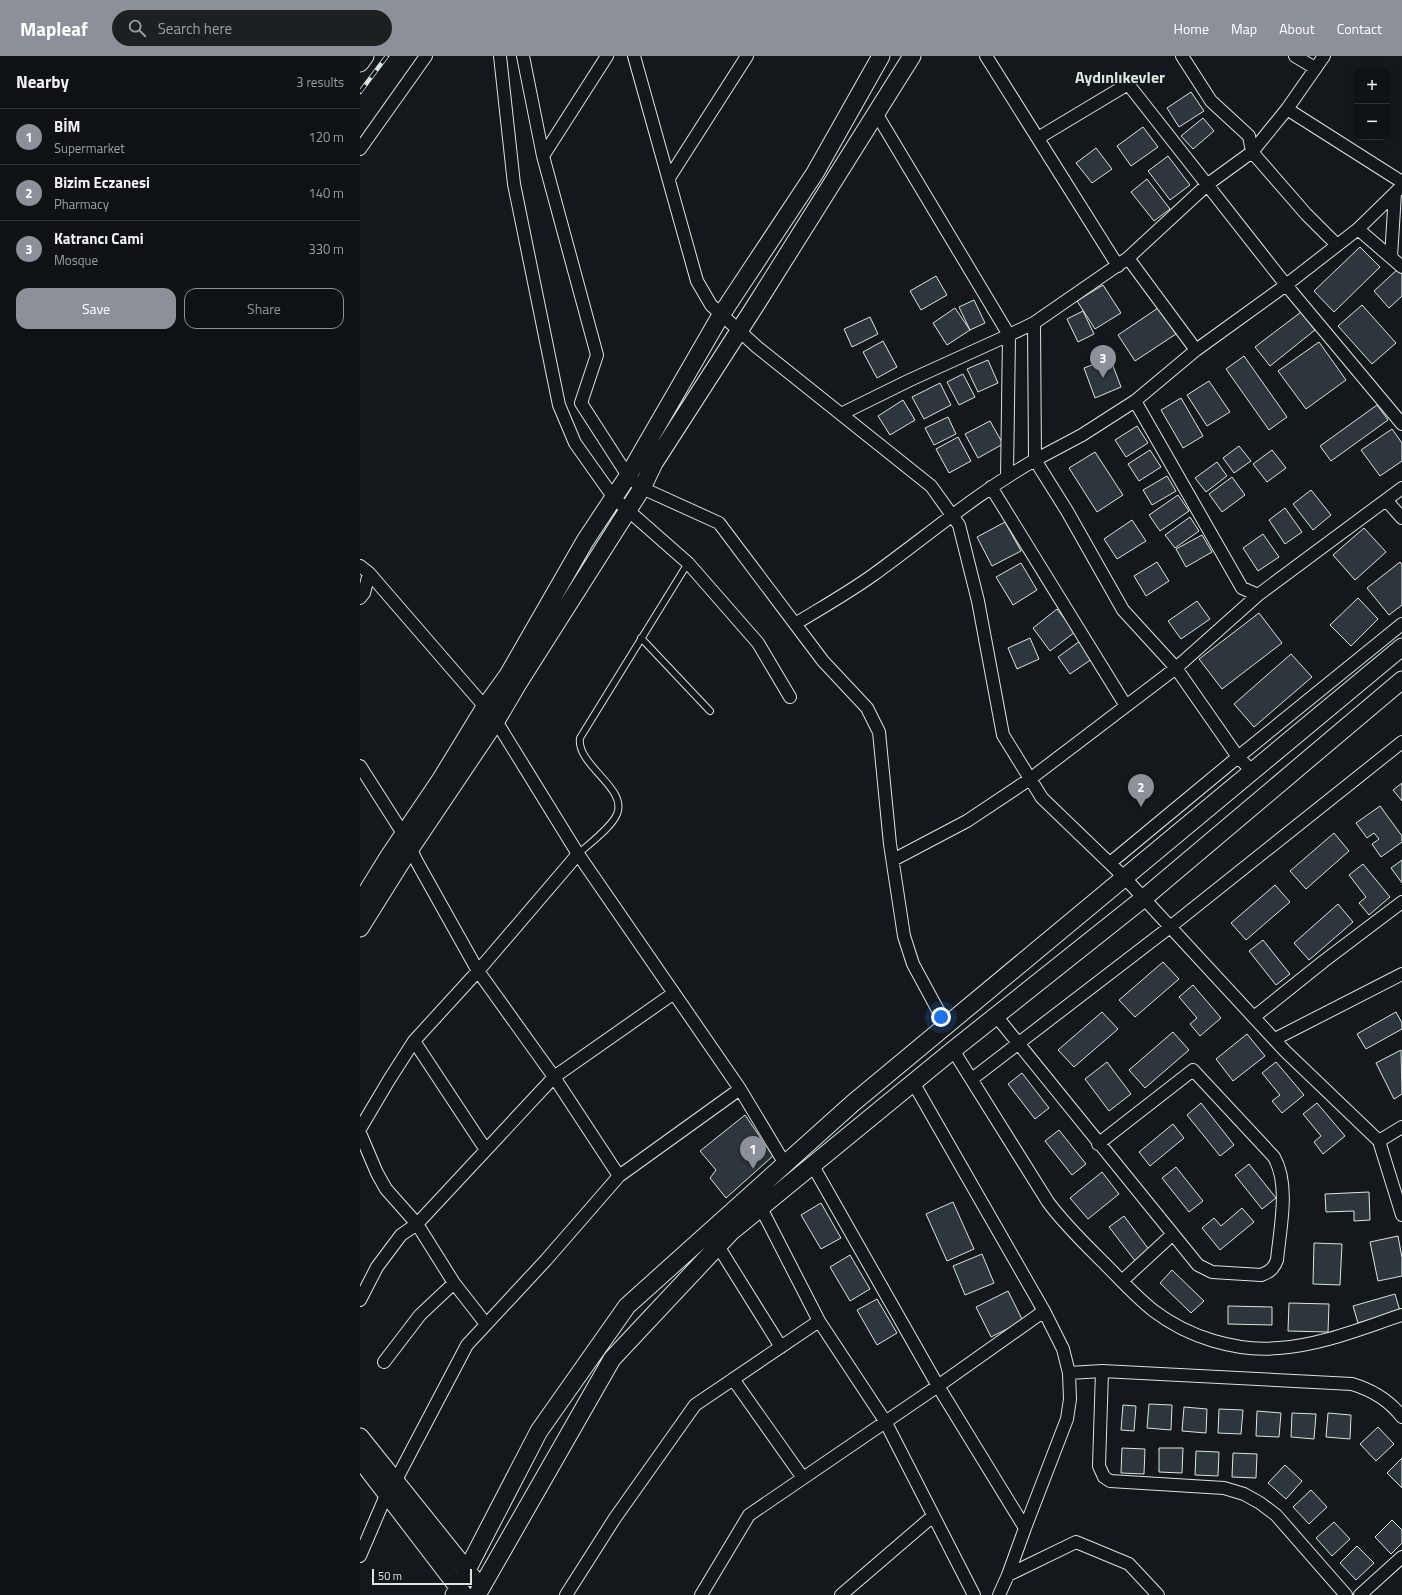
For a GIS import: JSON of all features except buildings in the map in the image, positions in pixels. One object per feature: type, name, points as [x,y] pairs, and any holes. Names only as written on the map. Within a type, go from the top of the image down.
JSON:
[{"type":"main road","points":[[360,63],[365,56]]},
{"type":"main road","points":[[360,903],[496,721],[519,682],[642,488],[654,463],[740,330],[912,56]]},
{"type":"main road","points":[[360,928],[441,779],[485,707],[508,674],[585,542],[628,476],[721,315],[815,174],[875,60]]},
{"type":"main road","points":[[458,1593],[466,1571],[539,1431],[627,1306],[853,1103],[1402,647]]},
{"type":"main road","points":[[360,1459],[391,1488],[466,1571],[479,1591],[612,1359],[731,1232],[954,1050],[1144,898],[1402,680]]},
{"type":"main road","points":[[360,1437],[458,1593]]},
{"type":"street","points":[[360,149],[426,56]]},
{"type":"street","points":[[500,56],[514,184],[559,405],[575,443],[614,498],[688,563],[758,643],[790,696]]},
{"type":"street","points":[[523,56],[542,156],[597,355],[581,403],[628,476],[642,488],[719,523],[823,661],[867,708],[878,732],[893,860],[904,936],[913,964],[946,1025]]},
{"type":"street","points":[[542,156],[606,56]]},
{"type":"street","points":[[634,56],[697,281],[711,305],[757,346],[931,486],[959,525],[978,601],[1003,735],[1042,798],[1124,877],[1275,1039],[1379,1141],[1402,1215]]},
{"type":"street","points":[[669,178],[747,56]]},
{"type":"street","points":[[986,56],[1118,266]]},
{"type":"street","points":[[1182,56],[1211,101],[1249,136],[1252,152],[1306,214],[1337,245]]},
{"type":"street","points":[[1294,56],[1315,68]]},
{"type":"street","points":[[842,414],[910,380],[1034,323],[1118,266],[1208,184],[1252,152],[1287,109],[1324,56]]},
{"type":"street","points":[[1038,138],[1128,84],[1286,285],[1402,424]]},
{"type":"street","points":[[1287,109],[1402,182]]},
{"type":"street","points":[[876,113],[1009,335],[1007,477]]},
{"type":"street","points":[[795,624],[872,576],[991,487],[1035,460],[1082,435],[1135,401],[1196,350],[1286,285],[1358,230],[1398,189]]},
{"type":"street","points":[[1391,257],[1398,189]]},
{"type":"street","points":[[1358,230],[1402,267]]},
{"type":"street","points":[[1128,258],[1196,350]]},
{"type":"street","points":[[1034,323],[1035,460],[1067,511],[1123,610],[1176,668],[1238,757],[1252,771]]},
{"type":"street","points":[[1135,401],[1242,588],[1258,595]]},
{"type":"street","points":[[991,487],[1126,706]]},
{"type":"street","points":[[893,860],[967,821],[1030,779],[1176,668],[1258,595],[1402,488]]},
{"type":"street","points":[[1386,500],[1402,518]]},
{"type":"street","points":[[364,570],[485,707]]},
{"type":"street","points":[[360,598],[364,593],[364,570]]},
{"type":"street","points":[[1110,863],[1402,624]]},
{"type":"street","points":[[496,721],[578,854],[740,1089],[785,1164]]},
{"type":"street","points":[[972,1079],[1019,1045],[1170,927],[1402,742]]},
{"type":"street","points":[[360,766],[407,841],[478,971],[554,1077],[618,1176]]},
{"type":"street","points":[[360,1129],[414,1041],[478,971],[578,854]]},
{"type":"street","points":[[1254,1017],[1402,902]]},
{"type":"street","points":[[1275,1039],[1402,974]]},
{"type":"street","points":[[360,1300],[377,1267],[401,1235],[418,1224],[554,1077],[674,993]]},
{"type":"street","points":[[996,1017],[1098,1144],[1194,1260],[1204,1269],[1212,1272],[1261,1275],[1268,1273],[1274,1267],[1277,1260],[1283,1189],[1280,1167],[1274,1157],[1193,1070],[1098,1144]]},
{"type":"street","points":[[414,1041],[486,1150]]},
{"type":"street","points":[[954,1050],[1048,1202],[1060,1218],[1122,1281],[1154,1311],[1172,1323],[1196,1335],[1221,1343],[1246,1348],[1278,1349],[1309,1344],[1402,1315]]},
{"type":"street","points":[[914,1084],[1044,1311],[1063,1349],[1068,1373],[1070,1399],[1067,1419],[999,1595]]},
{"type":"street","points":[[360,1556],[391,1488],[466,1346],[546,1260],[618,1176],[740,1089]]},
{"type":"street","points":[[1379,1141],[1402,1127]]},
{"type":"street","points":[[360,1133],[377,1173],[386,1189],[418,1224],[454,1283],[486,1324]]},
{"type":"street","points":[[813,1166],[938,1386],[1025,1528]]},
{"type":"street","points":[[761,1208],[819,1321],[885,1421],[974,1595]]},
{"type":"street","points":[[1122,1281],[1174,1234]]},
{"type":"street","points":[[718,1246],[781,1347]]},
{"type":"street","points":[[384,1362],[420,1316],[454,1283]]},
{"type":"street","points":[[702,1595],[749,1515],[938,1386],[1044,1311]]},
{"type":"street","points":[[566,1595],[615,1518],[695,1405],[819,1321]]},
{"type":"street","points":[[1068,1373],[1102,1371],[1352,1384],[1380,1396],[1395,1408],[1402,1417]]},
{"type":"street","points":[[1102,1371],[1099,1466],[1104,1477],[1110,1481],[1224,1488],[1244,1494],[1260,1503],[1276,1515],[1346,1595]]},
{"type":"street","points":[[733,1379],[803,1478]]},
{"type":"street","points":[[841,1595],[933,1516]]},
{"type":"street","points":[[1008,1575],[1076,1542],[1129,1564],[1158,1595]]},
{"type":"street","points":[[1360,1595],[1402,1557]]},
{"type":"lane","points":[[578,854],[614,820],[619,808],[616,796],[580,751],[580,738],[688,563]]},
{"type":"lane","points":[[641,638],[710,711]]},
{"type":"railway","points":[[360,92],[387,56]]},
{"type":"place","name":"Katrancı Cami","points":[[1103,378]]},
{"type":"place","name":"Bizim Eczanesi","points":[[1141,807]]},
{"type":"place","name":"BİM","points":[[753,1169]]},
{"type":"district","name":"Aydınlıkevler","points":[[1120,77]]}]
